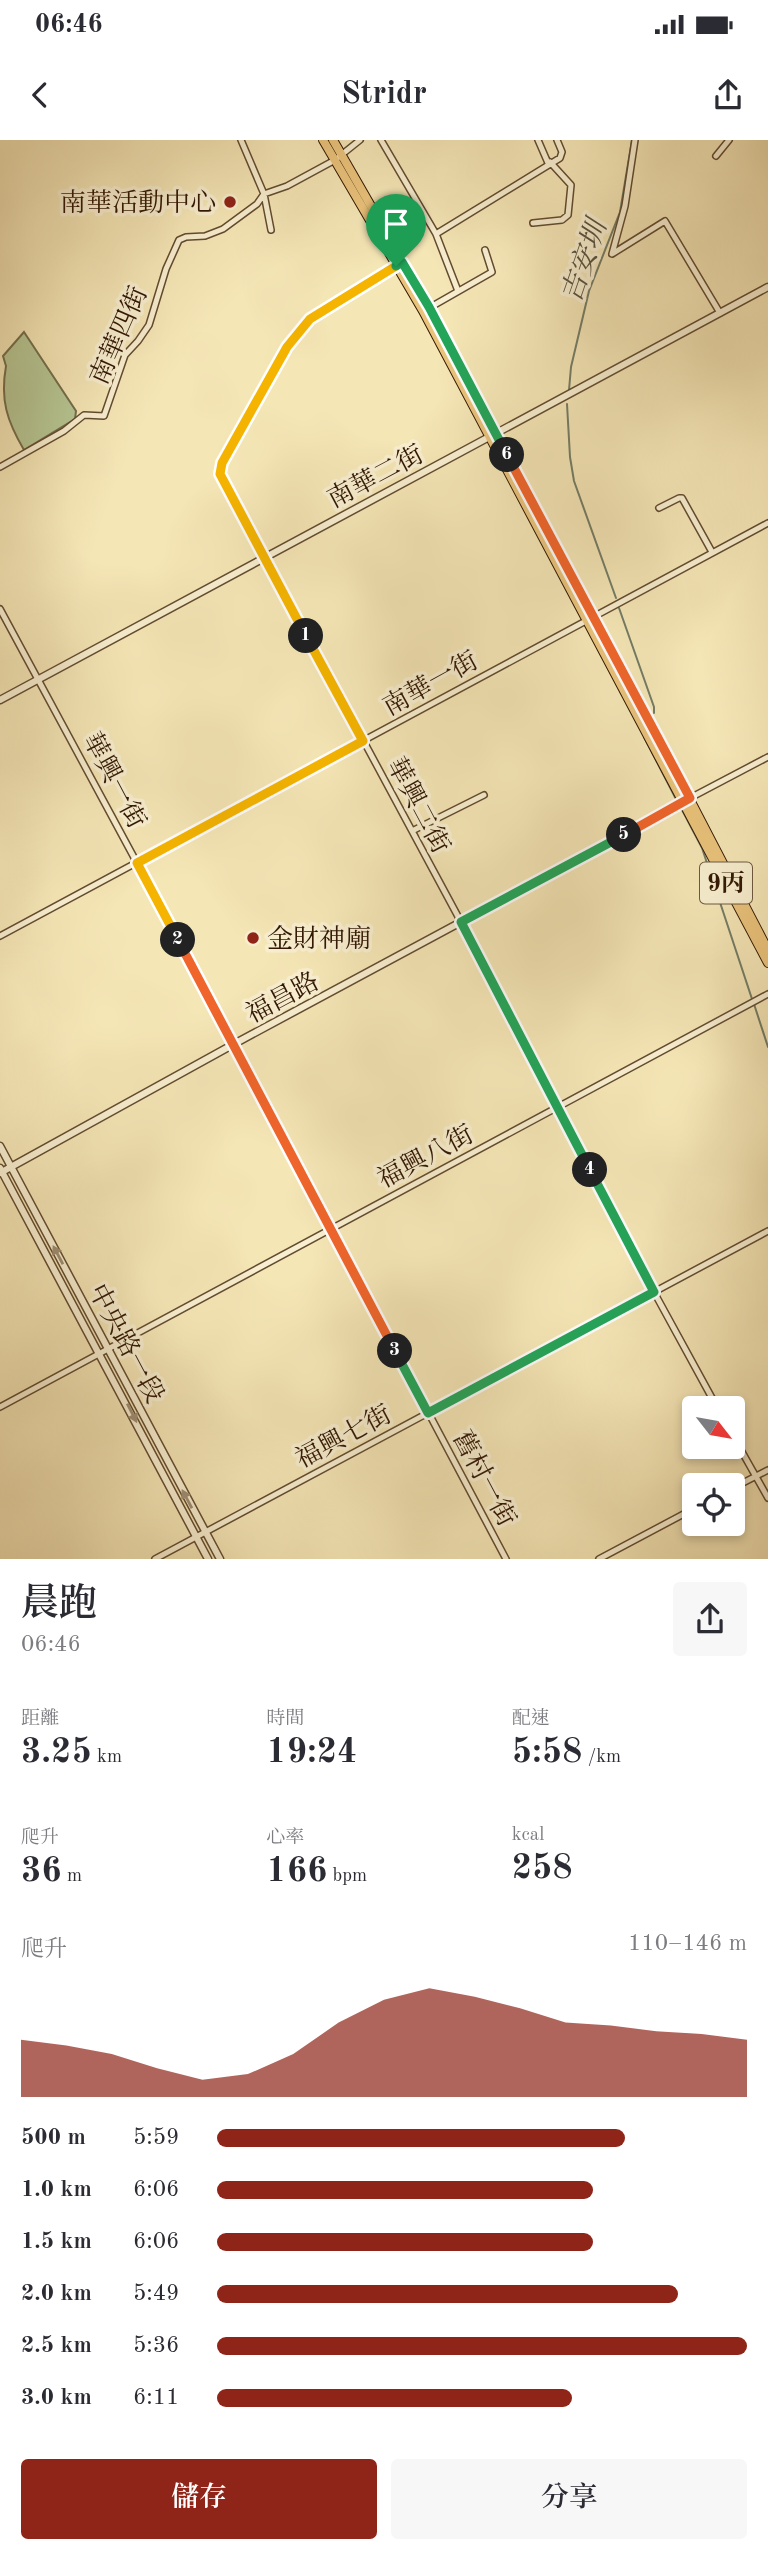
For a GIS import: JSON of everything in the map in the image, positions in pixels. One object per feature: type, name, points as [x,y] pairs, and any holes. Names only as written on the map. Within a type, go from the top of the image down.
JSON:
[{"type":"main road","name":"9丙","points":[[323,140],[338,158],[375,226],[426,309],[586,620],[768,950]]},
{"type":"main road","name":"9丙","points":[[333,140],[338,158]]},
{"type":"main road","name":"9丙","points":[[493,436],[594,615],[768,963]]},
{"type":"street","points":[[240,140],[264,194],[271,230]]},
{"type":"street","name":"南華四街","points":[[0,467],[64,431],[84,415],[104,416],[125,355],[149,325],[166,268],[179,240],[205,236],[223,229],[257,204],[264,194],[287,186],[338,158],[359,140]]},
{"type":"street","points":[[381,140],[436,234],[458,291]]},
{"type":"street","points":[[534,223],[562,219],[568,215],[571,185],[549,163],[538,140]]},
{"type":"street","points":[[436,234],[562,155],[557,140]]},
{"type":"street","points":[[635,140],[625,205],[612,254],[665,222],[720,313]]},
{"type":"street","points":[[716,156],[729,140]]},
{"type":"street","points":[[426,309],[492,272],[485,250]]},
{"type":"street","name":"華興二街","points":[[399,264],[310,319],[287,347],[222,463],[220,474],[461,922],[711,1396]]},
{"type":"street","name":"南華二街","points":[[0,700],[768,287]]},
{"type":"street","points":[[659,508],[682,498],[712,552]]},
{"type":"street","name":"南華一街","points":[[0,936],[768,523]]},
{"type":"street","name":"華興一街","points":[[0,610],[234,1044]]},
{"type":"street","name":"福昌路","points":[[1,1171],[768,757]]},
{"type":"street","points":[[412,831],[484,794]]},
{"type":"street","name":"福興八街","points":[[0,1407],[768,994]]},
{"type":"street","name":"舊村一街","points":[[234,1044],[506,1559]]},
{"type":"street","name":"中央路一段","points":[[0,1146],[220,1559]]},
{"type":"street","name":"中央路一段","points":[[1,1171],[208,1559]]},
{"type":"street","name":"福興七街","points":[[155,1559],[768,1231]]},
{"type":"street","points":[[746,1460],[768,1498]]},
{"type":"street","points":[[745,1481],[768,1469]]},
{"type":"street","points":[[599,1559],[682,1515]]},
{"type":"green space","points":[[24,332],[76,411],[75,419],[24,450],[6,410],[6,366],[3,356]]},
{"type":"waterway","name":"吉安圳","points":[[569,390],[571,367],[589,291],[620,212],[632,140]]},
{"type":"waterway","name":"吉安圳","points":[[567,404],[574,481],[616,598]]},
{"type":"waterway","name":"吉安圳","points":[[619,608],[654,713]]},
{"type":"waterway","name":"吉安圳","points":[[644,737],[678,803]]},
{"type":"waterway","name":"吉安圳","points":[[681,808],[702,848],[752,999]]},
{"type":"waterway","name":"吉安圳","points":[[754,1004],[768,1047]]},
{"type":"place","name":"南華活動中心","points":[[230,202]]},
{"type":"place","name":"金財神廟","points":[[253,938]]},
{"type":"route","points":[[402,262],[429,307],[690,798],[461,922],[654,1292],[428,1413],[137,863],[363,741],[220,474],[222,463],[287,347],[310,319],[327,306],[396,266],[402,262]]}]
